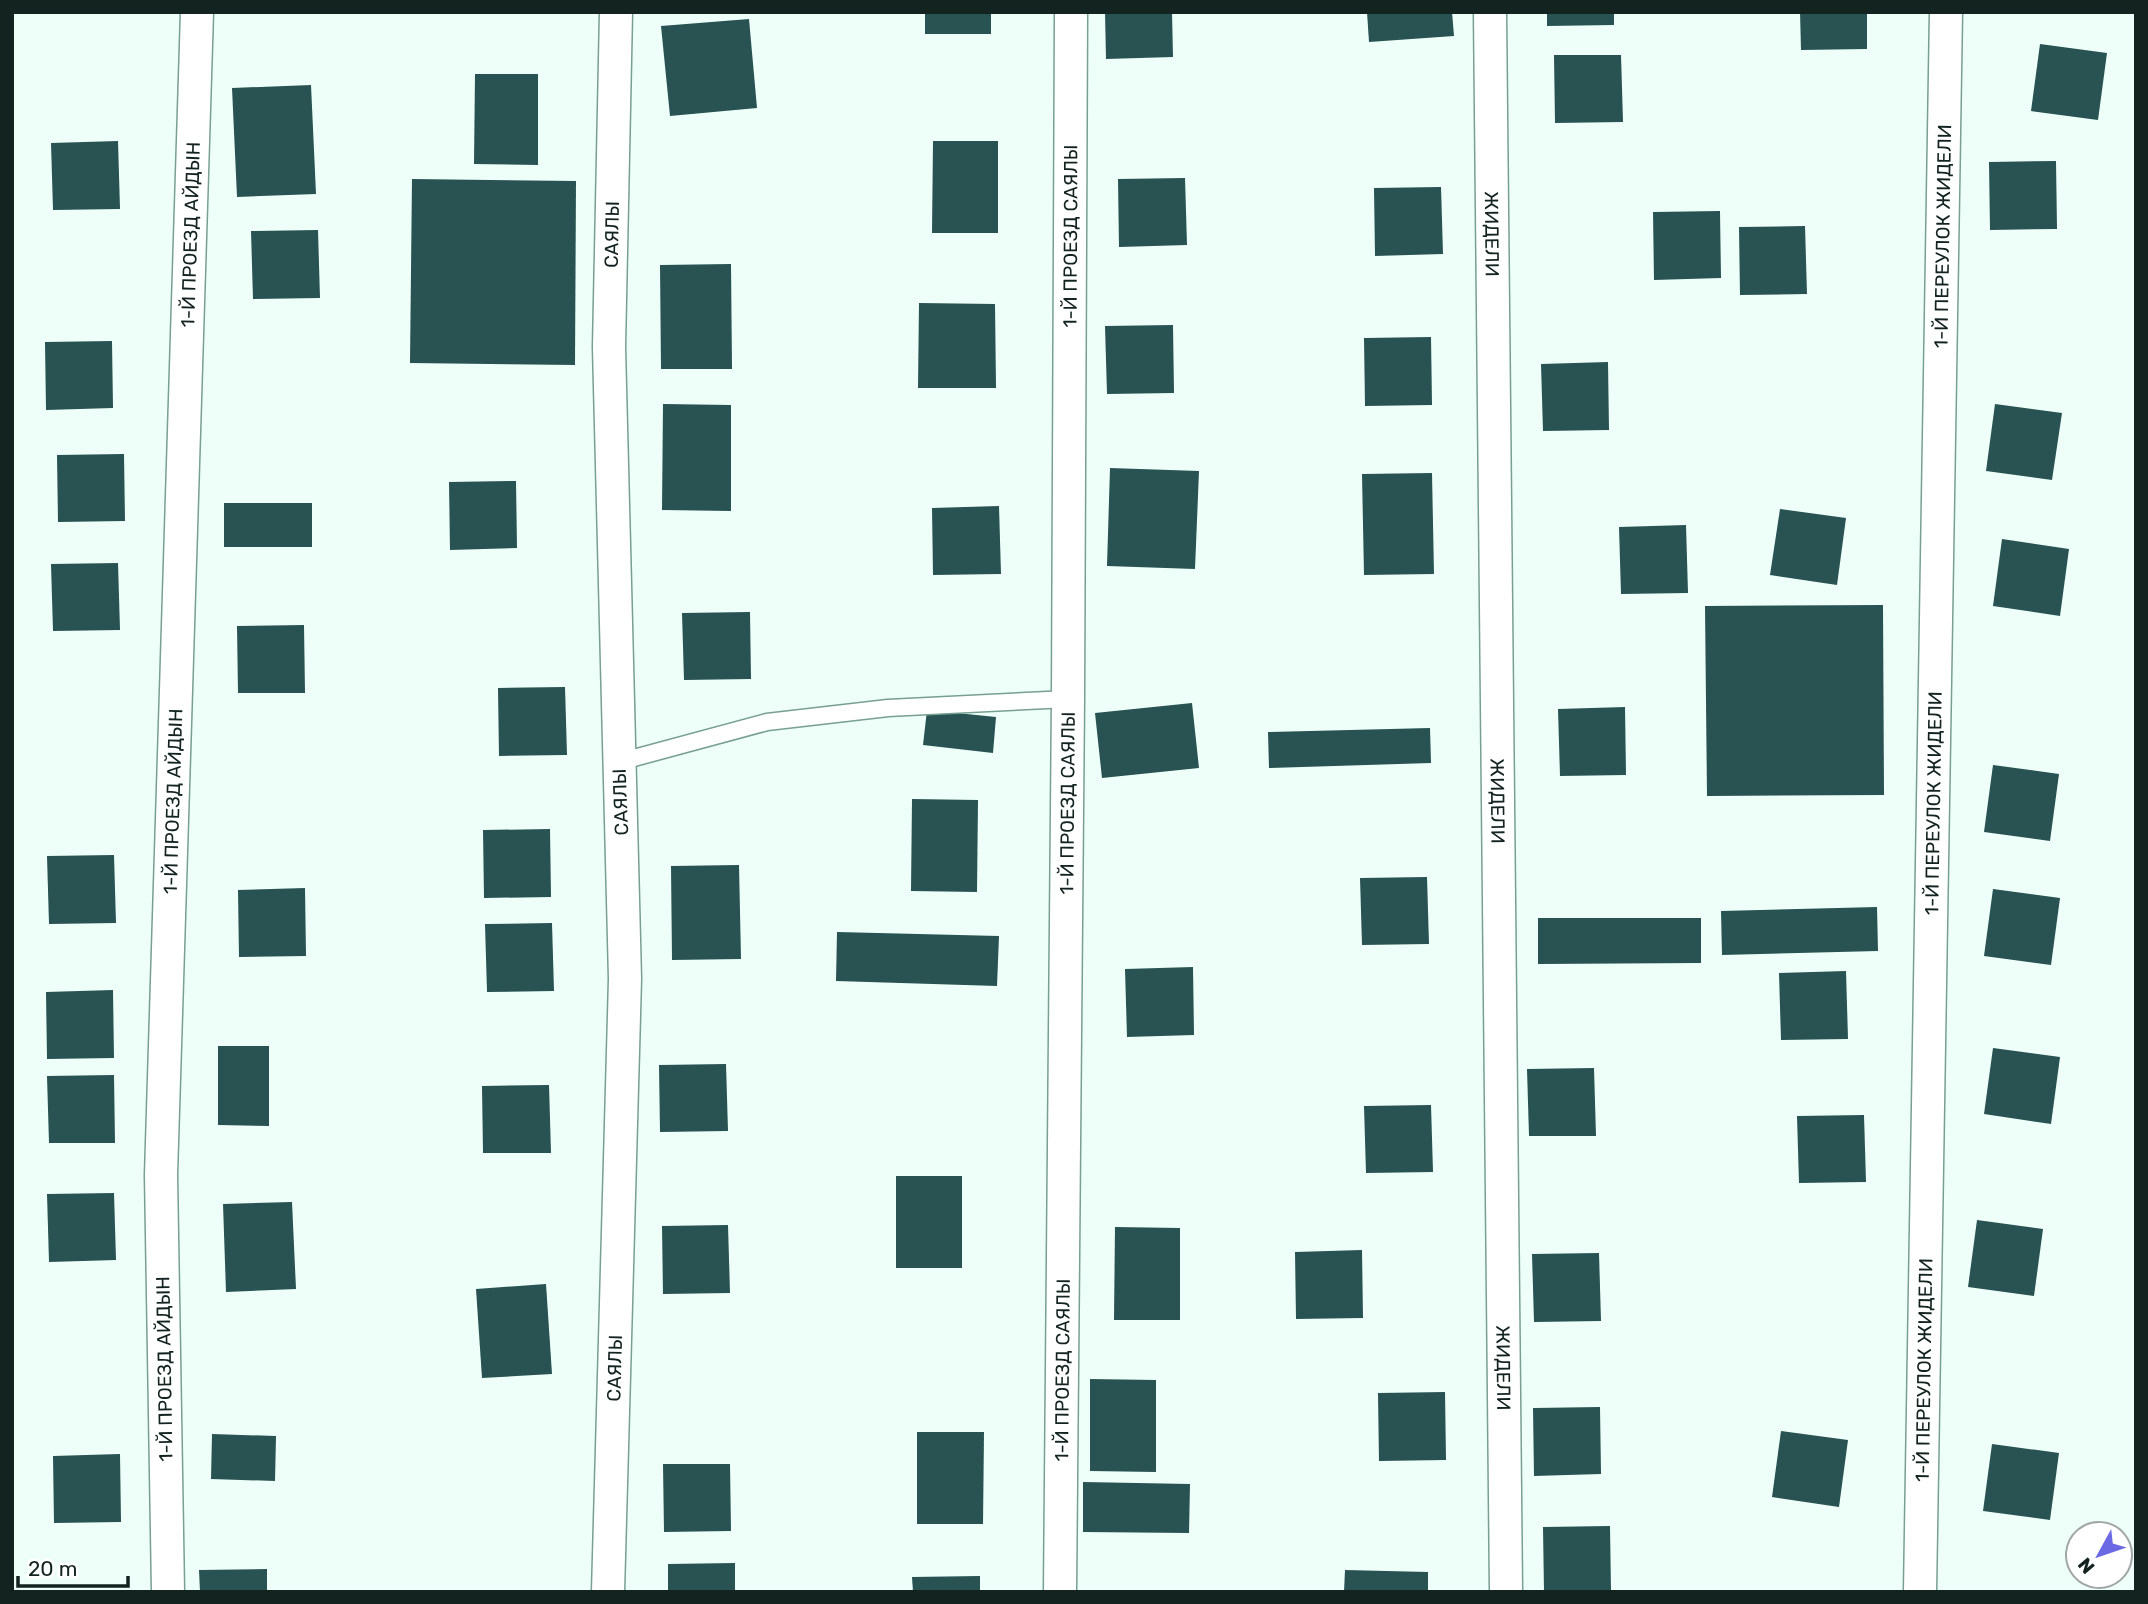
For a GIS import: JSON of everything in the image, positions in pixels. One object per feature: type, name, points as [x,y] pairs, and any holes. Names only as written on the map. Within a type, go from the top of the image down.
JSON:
[{"type":"street","name":"1-Й ПРОЕЗД АЙДЫН","points":[[167,1592],[161,1175],[197,12]]},
{"type":"street","name":"САЯЛЫ","points":[[608,1592],[625,979],[609,347],[616,12]]},
{"type":"street","name":"1-Й ПРОЕЗД САЯЛЫ","points":[[1060,1592],[1071,12]]},
{"type":"street","name":"ЖИДЕЛИ","points":[[1490,12],[1506,1592]]},
{"type":"street","name":"1-Й ПЕРЕУЛОК ЖИДЕЛИ","points":[[1920,1592],[1946,12]]},
{"type":"lane","points":[[619,762],[767,722],[888,708],[1068,699]]},
{"type":"building","points":[[925,12],[991,12],[991,34],[925,34]]},
{"type":"building","points":[[1105,12],[1172,12],[1173,57],[1106,59]]},
{"type":"building","points":[[1367,12],[1452,12],[1454,36],[1369,42]]},
{"type":"building","points":[[1547,12],[1614,12],[1614,25],[1547,26]]},
{"type":"building","points":[[1800,12],[1867,12],[1867,49],[1801,50]]},
{"type":"building","points":[[749,19],[757,108],[670,116],[661,26]]},
{"type":"building","points":[[2040,44],[2107,53],[2098,120],[2031,111]]},
{"type":"building","points":[[1554,55],[1621,55],[1623,122],[1555,123]]},
{"type":"building","points":[[475,74],[538,74],[538,165],[474,164]]},
{"type":"building","points":[[311,85],[316,194],[237,197],[232,88]]},
{"type":"building","points":[[118,141],[120,209],[53,210],[51,143]]},
{"type":"building","points":[[933,141],[998,141],[998,233],[932,233]]},
{"type":"building","points":[[2056,161],[2057,229],[1990,230],[1989,162]]},
{"type":"building","points":[[1185,178],[1187,245],[1119,247],[1118,179]]},
{"type":"building","points":[[412,179],[576,181],[575,365],[410,363]]},
{"type":"building","points":[[1441,187],[1443,254],[1375,256],[1374,188]]},
{"type":"building","points":[[1720,211],[1721,278],[1654,280],[1653,212]]},
{"type":"building","points":[[1805,226],[1807,294],[1740,295],[1739,227]]},
{"type":"building","points":[[318,230],[320,298],[253,299],[251,231]]},
{"type":"building","points":[[731,264],[732,369],[661,369],[660,265]]},
{"type":"building","points":[[919,303],[995,304],[996,388],[918,388]]},
{"type":"building","points":[[1173,325],[1174,393],[1107,394],[1105,326]]},
{"type":"building","points":[[1431,337],[1432,405],[1365,406],[1364,338]]},
{"type":"building","points":[[112,341],[113,408],[46,410],[45,342]]},
{"type":"building","points":[[1608,362],[1609,430],[1543,431],[1541,364]]},
{"type":"building","points":[[663,404],[731,405],[731,511],[662,510]]},
{"type":"building","points":[[1995,404],[2062,413],[2052,480],[1986,471]]},
{"type":"building","points":[[124,454],[125,521],[58,522],[57,455]]},
{"type":"building","points":[[1110,468],[1199,471],[1195,569],[1107,566]]},
{"type":"building","points":[[1432,473],[1434,574],[1364,575],[1362,474]]},
{"type":"building","points":[[516,481],[517,548],[450,550],[449,482]]},
{"type":"building","points":[[224,503],[312,503],[312,547],[224,547]]},
{"type":"building","points":[[999,506],[1001,574],[933,575],[932,508]]},
{"type":"building","points":[[1780,509],[1846,518],[1837,585],[1770,575]]},
{"type":"building","points":[[1686,525],[1688,593],[1621,594],[1619,527]]},
{"type":"building","points":[[2002,539],[2069,549],[2060,616],[1993,606]]},
{"type":"building","points":[[118,563],[120,630],[53,631],[51,564]]},
{"type":"building","points":[[1883,605],[1884,795],[1707,796],[1705,606]]},
{"type":"building","points":[[750,612],[751,679],[684,680],[682,613]]},
{"type":"building","points":[[304,625],[305,693],[238,693],[237,626]]},
{"type":"building","points":[[565,687],[567,755],[499,756],[498,688]]},
{"type":"building","points":[[1192,703],[1199,768],[1102,778],[1095,713]]},
{"type":"building","points":[[1625,707],[1626,775],[1560,776],[1558,709]]},
{"type":"building","points":[[927,710],[996,717],[993,753],[923,745]]},
{"type":"building","points":[[1430,728],[1431,763],[1269,768],[1268,732]]},
{"type":"building","points":[[1993,765],[2059,774],[2050,841],[1984,832]]},
{"type":"building","points":[[912,799],[978,800],[977,892],[911,891]]},
{"type":"building","points":[[550,829],[551,897],[484,898],[483,830]]},
{"type":"building","points":[[114,855],[116,923],[49,924],[47,856]]},
{"type":"building","points":[[739,865],[741,959],[672,960],[671,866]]},
{"type":"building","points":[[1427,877],[1429,944],[1362,945],[1360,878]]},
{"type":"building","points":[[305,888],[306,956],[239,957],[238,890]]},
{"type":"building","points":[[1993,889],[2060,898],[2051,965],[1984,956]]},
{"type":"building","points":[[1877,907],[1878,951],[1722,955],[1721,911]]},
{"type":"building","points":[[1538,918],[1701,918],[1701,963],[1538,964]]},
{"type":"building","points":[[552,923],[554,991],[487,992],[485,924]]},
{"type":"building","points":[[837,932],[999,936],[997,986],[836,981]]},
{"type":"building","points":[[1193,967],[1194,1035],[1127,1037],[1125,969]]},
{"type":"building","points":[[1846,971],[1848,1039],[1781,1040],[1779,973]]},
{"type":"building","points":[[113,990],[114,1058],[47,1059],[46,992]]},
{"type":"building","points":[[218,1046],[269,1046],[269,1126],[218,1125]]},
{"type":"building","points":[[1993,1048],[2060,1057],[2051,1124],[1984,1114]]},
{"type":"building","points":[[726,1064],[728,1131],[660,1132],[659,1065]]},
{"type":"building","points":[[1594,1068],[1596,1136],[1529,1136],[1527,1069]]},
{"type":"building","points":[[114,1075],[115,1143],[49,1143],[47,1076]]},
{"type":"building","points":[[549,1085],[551,1153],[483,1153],[482,1086]]},
{"type":"building","points":[[1431,1105],[1433,1172],[1366,1173],[1364,1106]]},
{"type":"building","points":[[1864,1115],[1866,1182],[1799,1183],[1797,1116]]},
{"type":"building","points":[[896,1176],[962,1176],[962,1268],[896,1268]]},
{"type":"building","points":[[114,1193],[116,1260],[49,1262],[47,1194]]},
{"type":"building","points":[[292,1202],[296,1289],[226,1292],[223,1204]]},
{"type":"building","points":[[1977,1220],[2043,1229],[2034,1296],[1968,1287]]},
{"type":"building","points":[[728,1225],[730,1293],[663,1294],[662,1226]]},
{"type":"building","points":[[1115,1227],[1180,1228],[1180,1320],[1114,1320]]},
{"type":"building","points":[[1362,1250],[1363,1318],[1296,1319],[1295,1252]]},
{"type":"building","points":[[1599,1253],[1601,1321],[1534,1322],[1532,1254]]},
{"type":"building","points":[[546,1284],[552,1374],[482,1378],[476,1289]]},
{"type":"building","points":[[1090,1379],[1156,1380],[1156,1472],[1090,1471]]},
{"type":"building","points":[[1445,1392],[1446,1460],[1379,1461],[1378,1393]]},
{"type":"building","points":[[1600,1407],[1601,1474],[1534,1476],[1533,1408]]},
{"type":"building","points":[[1781,1431],[1848,1440],[1839,1507],[1772,1497]]},
{"type":"building","points":[[917,1432],[984,1432],[983,1524],[917,1524]]},
{"type":"building","points":[[212,1434],[276,1436],[275,1481],[211,1479]]},
{"type":"building","points":[[1992,1444],[2059,1453],[2050,1520],[1983,1511]]},
{"type":"building","points":[[120,1454],[121,1522],[54,1523],[53,1456]]},
{"type":"building","points":[[663,1464],[730,1464],[731,1531],[664,1532]]},
{"type":"building","points":[[1083,1482],[1190,1484],[1189,1533],[1083,1532]]},
{"type":"building","points":[[1610,1526],[1611,1592],[1544,1592],[1543,1527]]},
{"type":"building","points":[[735,1563],[735,1592],[668,1592],[668,1564]]},
{"type":"building","points":[[267,1569],[267,1592],[200,1592],[199,1570]]},
{"type":"building","points":[[1345,1570],[1428,1572],[1428,1592],[1344,1592]]},
{"type":"building","points":[[980,1576],[980,1592],[913,1592],[912,1577]]}]
